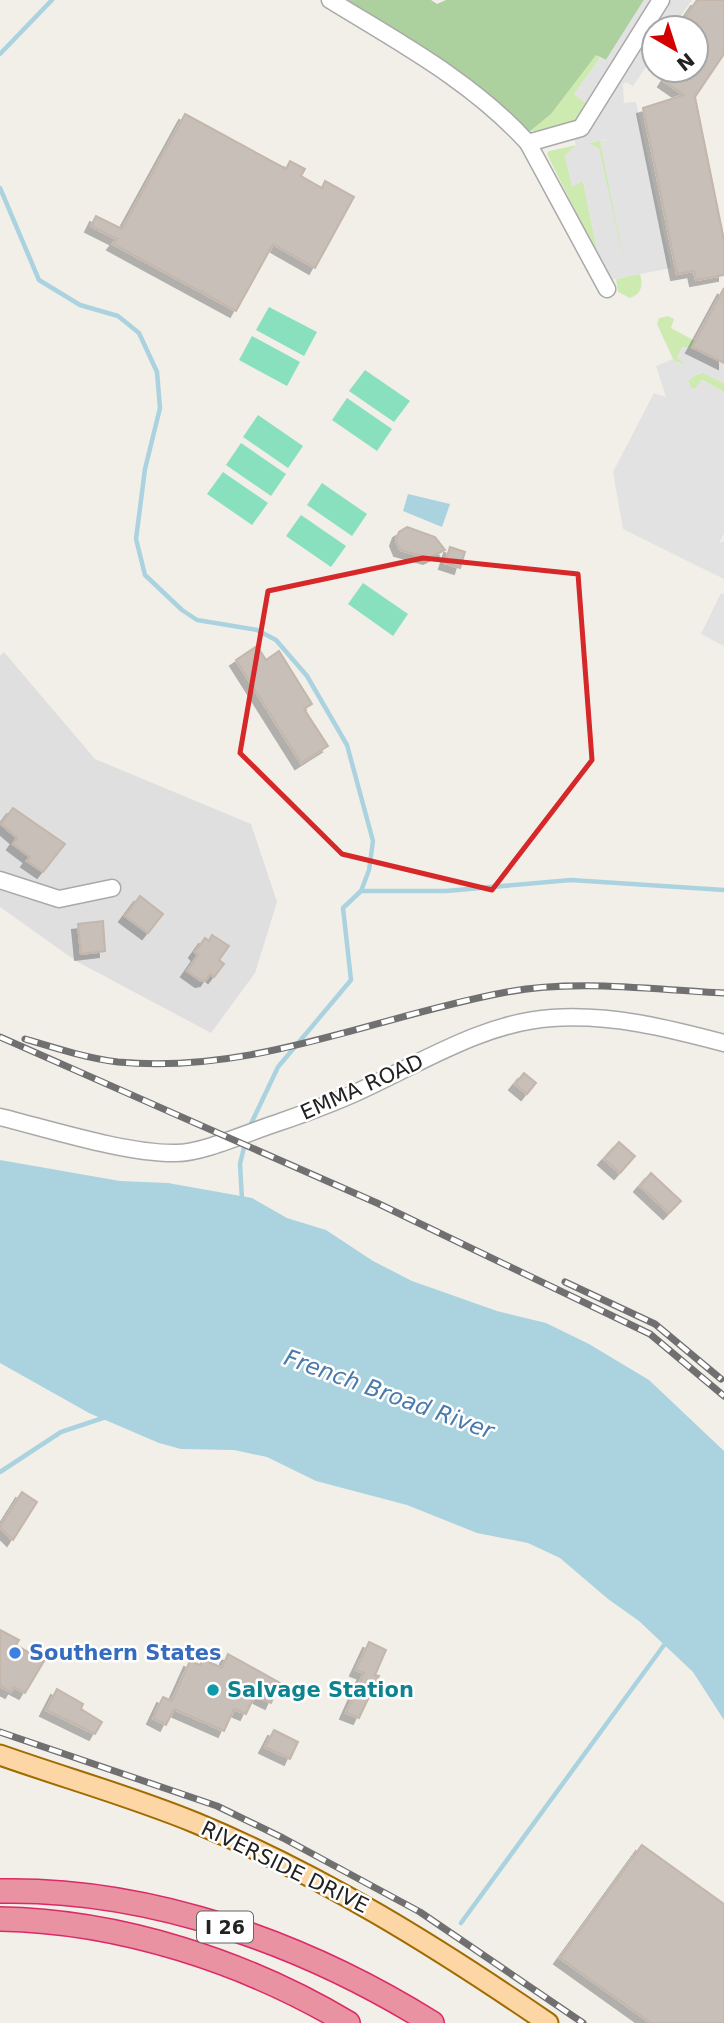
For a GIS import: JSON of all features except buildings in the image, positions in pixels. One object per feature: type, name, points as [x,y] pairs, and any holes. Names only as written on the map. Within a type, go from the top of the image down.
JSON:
[{"type":"highway","name":"I 26","points":[[0,1891],[75,1896],[200,1919],[262,1938],[309,1958],[432,2023]]},
{"type":"highway","name":"I 26","points":[[0,1919],[71,1925],[192,1953],[291,1992],[348,2023]]},
{"type":"main road","name":"RIVERSIDE DRIVE","points":[[0,1755],[196,1823],[290,1867],[382,1915],[548,2023]]},
{"type":"street","points":[[330,0],[445,70],[528,144],[607,289]]},
{"type":"street","points":[[528,144],[581,128],[661,0]]},
{"type":"street","points":[[0,880],[59,898],[112,888]]},
{"type":"street","name":"EMMA ROAD","points":[[0,1117],[66,1133],[167,1152],[187,1152],[321,1109],[490,1032],[550,1018],[626,1020],[724,1043]]},
{"type":"highlighted area","points":[[423,558],[578,574],[592,760],[492,890],[342,854],[240,753],[268,591]]},
{"type":"shaded area","points":[[644,0],[692,0],[682,14],[640,14],[640,76],[633,86],[626,82],[623,84],[624,103],[636,102],[671,268],[610,280],[599,259],[583,181],[572,187],[565,155],[576,146],[571,124],[580,122],[587,104],[574,94],[600,58],[606,60]],"holes":[[[612,138],[600,142],[627,276],[599,148],[588,143]]]},
{"type":"shaded area","points":[[682,347],[692,347],[724,363],[724,383],[700,372],[687,382],[694,390],[701,380],[724,392],[724,533],[719,543],[724,541],[724,579],[623,529],[613,472],[654,393],[666,397],[656,366],[673,359],[685,365],[677,357]]},
{"type":"shaded area","points":[[721,593],[724,595],[724,646],[701,634]]},
{"type":"shaded area","points":[[4,652],[95,759],[251,824],[277,902],[255,973],[211,1033],[76,961],[0,907],[0,656]]},
{"type":"green space","points":[[343,0],[431,0],[437,4],[446,0],[644,0],[606,60],[596,55],[551,114],[529,132]]},
{"type":"green space","points":[[596,54],[600,58],[574,94],[587,104],[580,122],[529,132],[551,114]]},
{"type":"green space","points":[[613,138],[601,141],[629,276],[640,274],[641,282],[639,292],[630,298],[618,292],[616,279],[626,277],[588,143]]},
{"type":"green space","points":[[577,145],[565,155],[572,186],[583,181],[599,259],[547,154],[549,151]]},
{"type":"green space","points":[[269,307],[317,332],[304,356],[256,330]]},
{"type":"green space","points":[[668,316],[674,319],[671,328],[695,341],[692,347],[677,358],[685,361],[685,365],[674,361],[657,324],[659,318]]},
{"type":"green space","points":[[252,336],[300,362],[287,386],[239,360]]},
{"type":"green space","points":[[365,370],[410,401],[394,422],[349,391]]},
{"type":"green space","points":[[702,372],[724,383],[724,392],[702,380],[696,389],[692,389],[687,380]]},
{"type":"green space","points":[[347,398],[392,429],[377,451],[332,420]]},
{"type":"green space","points":[[258,415],[303,446],[288,468],[243,437]]},
{"type":"green space","points":[[241,443],[286,474],[271,496],[226,465]]},
{"type":"green space","points":[[223,472],[268,503],[252,525],[207,494]]},
{"type":"green space","points":[[322,483],[367,514],[352,536],[307,505]]},
{"type":"green space","points":[[301,515],[346,546],[331,567],[286,536]]},
{"type":"green space","points":[[363,583],[408,614],[393,636],[348,604]]},
{"type":"water","points":[[408,494],[450,504],[442,527],[403,511]]},
{"type":"water","name":"French Broad River","points":[[0,1160],[120,1181],[168,1183],[252,1198],[287,1218],[326,1230],[373,1261],[412,1281],[497,1311],[546,1323],[589,1344],[649,1380],[724,1451],[724,1720],[693,1672],[639,1621],[608,1599],[560,1558],[528,1543],[477,1533],[407,1505],[316,1481],[267,1457],[234,1450],[181,1449],[159,1443],[89,1413],[0,1363]]},
{"type":"waterway","points":[[0,54],[52,0]]},
{"type":"waterway","points":[[0,188],[39,280],[80,305],[118,316],[139,333],[157,372],[160,408],[145,469],[136,539],[145,575],[182,610],[197,620],[257,630],[276,640],[307,676],[347,745],[373,841],[369,870],[361,891],[343,908],[351,980],[278,1067],[248,1130]]},
{"type":"waterway","points":[[362,891],[446,891],[571,880],[724,890]]},
{"type":"waterway","points":[[242,1199],[240,1164],[246,1139]]},
{"type":"waterway","points":[[0,1472],[61,1432],[106,1417]]},
{"type":"waterway","points":[[461,1923],[667,1641]]},
{"type":"railway","points":[[25,1039],[106,1060],[168,1064],[266,1052],[458,1002],[534,988],[616,986],[724,993]]},
{"type":"railway","points":[[0,1037],[377,1203],[650,1334],[724,1396]]},
{"type":"railway","points":[[565,1282],[655,1324],[721,1379]]},
{"type":"railway","points":[[0,1732],[217,1806],[283,1838],[420,1912],[583,2023]]},
{"type":"place","name":"Southern States","points":[[15,1653]]},
{"type":"place","name":"Salvage Station","points":[[213,1690]]}]
